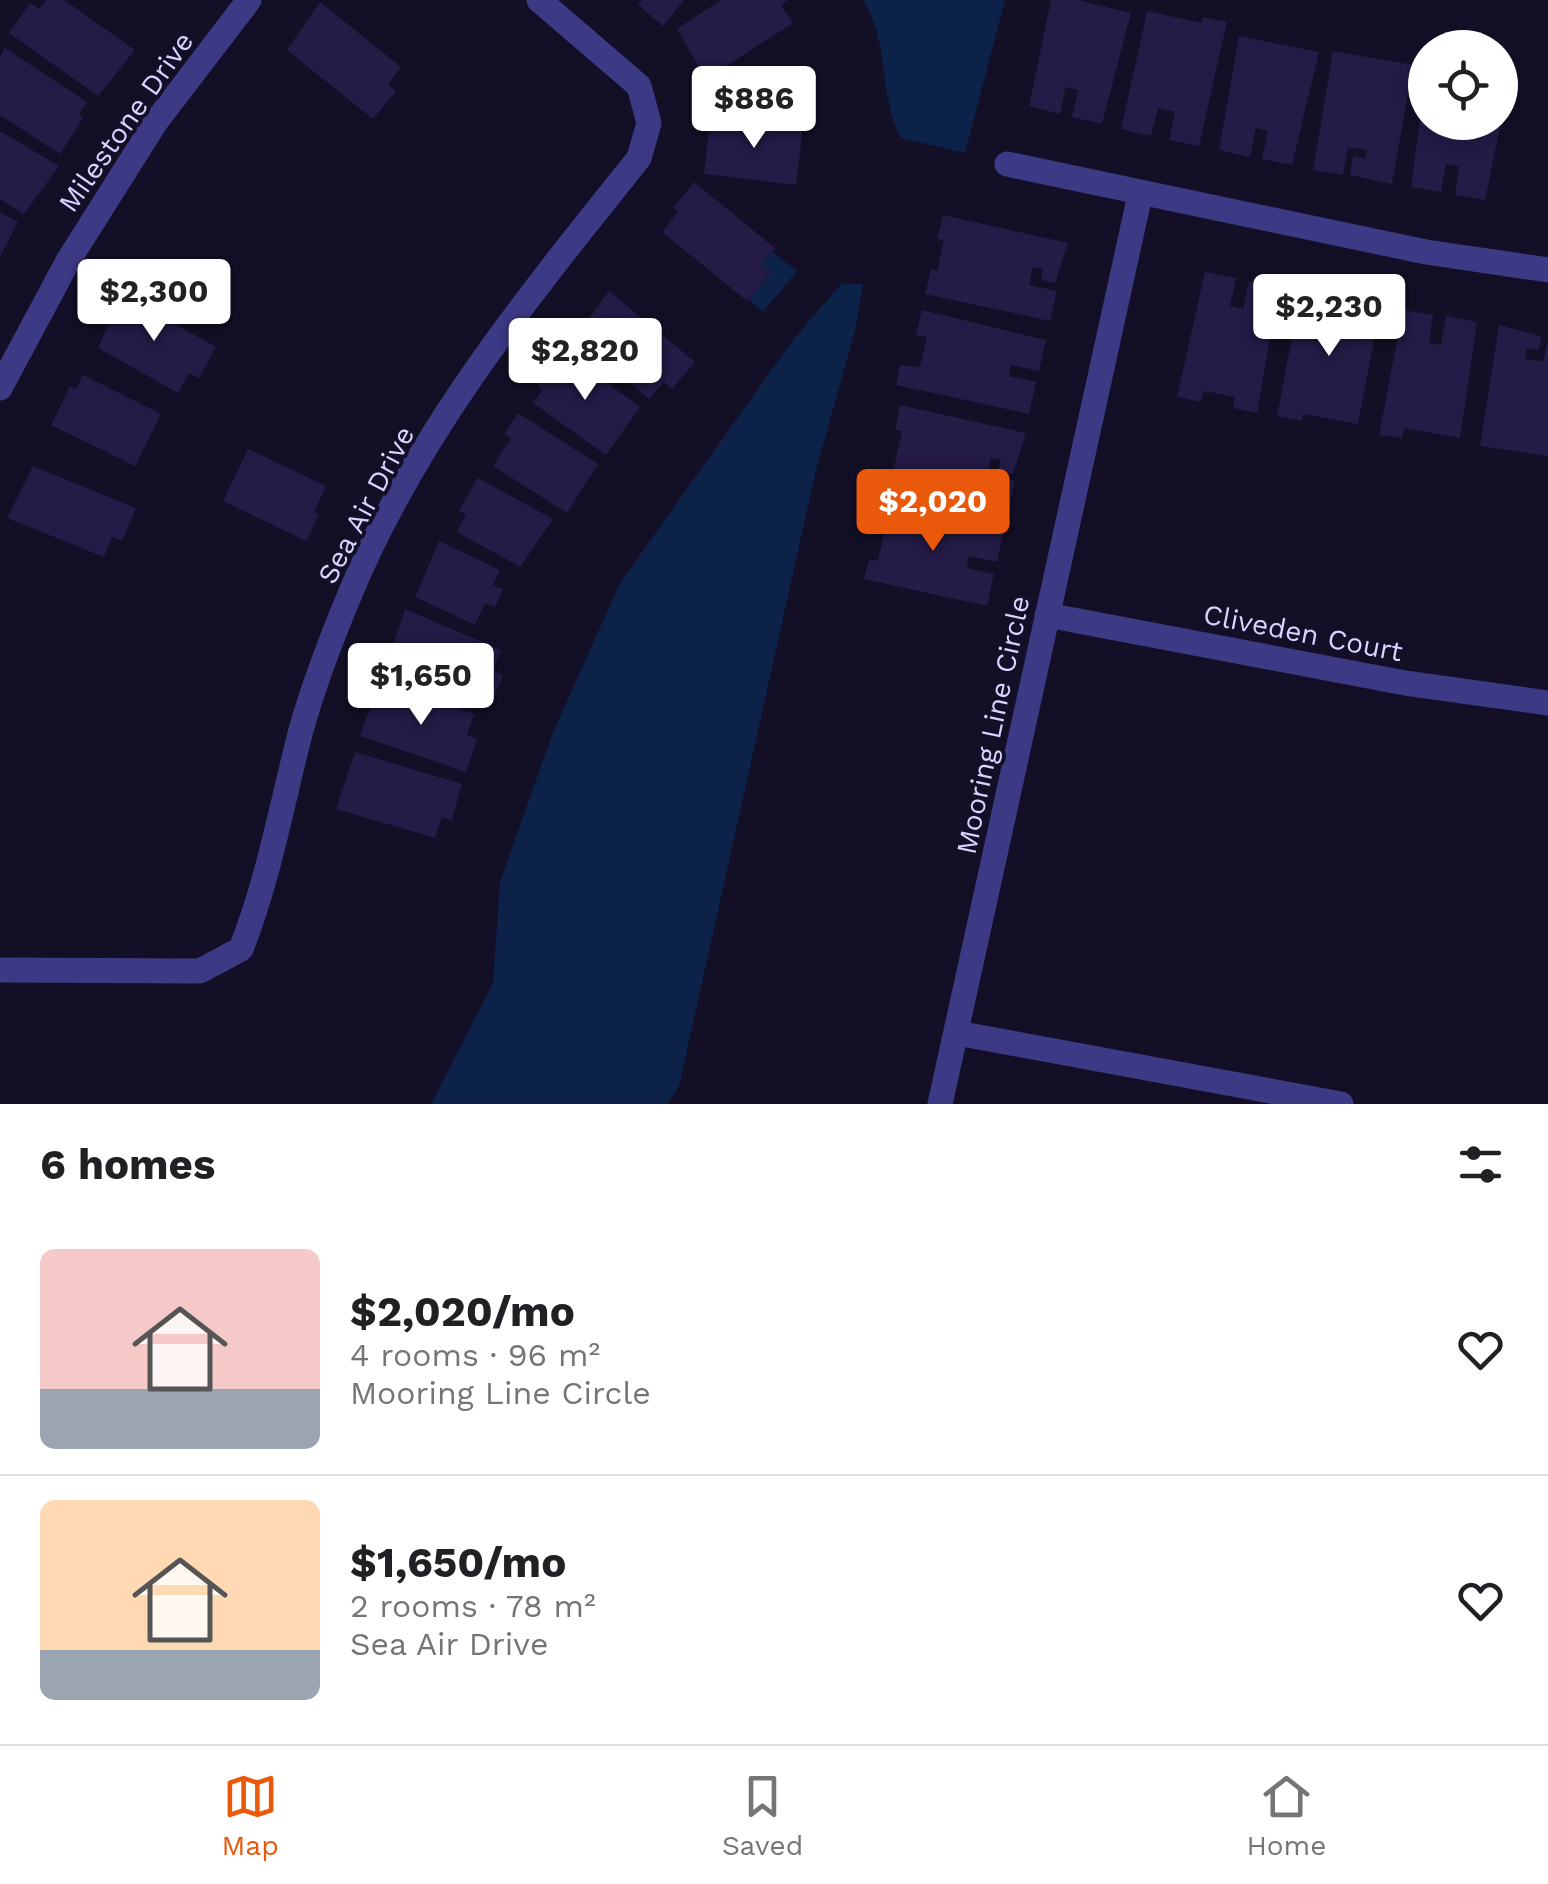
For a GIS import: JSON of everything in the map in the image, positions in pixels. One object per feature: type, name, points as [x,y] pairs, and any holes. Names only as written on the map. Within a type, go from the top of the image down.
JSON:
[{"type":"street","name":"Milestone Drive","points":[[0,388],[68,261],[155,123],[249,0]]},
{"type":"street","name":"Sea Air Drive","points":[[0,970],[200,971],[241,949],[259,904],[302,725],[350,592],[410,476],[504,328],[640,158],[649,123],[639,86],[539,0]]},
{"type":"street","points":[[1007,164],[1140,195],[1426,252],[1548,270]]},
{"type":"street","name":"Mooring Line Circle","points":[[940,1104],[1140,195]]},
{"type":"street","name":"Cliveden Court","points":[[1047,615],[1406,683],[1548,703]]},
{"type":"street","points":[[958,1032],[1341,1104]]},
{"type":"water","points":[[863,0],[1005,0],[965,153],[901,138],[889,104],[877,33]]},
{"type":"water","points":[[772,251],[797,271],[763,312],[748,299],[771,273],[761,264]]},
{"type":"water","points":[[842,283],[863,284],[856,327],[816,470],[679,1086],[667,1104],[431,1104],[493,983],[500,882],[552,735],[620,583],[792,341]]},
{"type":"building","points":[[46,0],[64,0],[135,50],[98,96],[9,33],[30,3],[39,9]]},
{"type":"building","points":[[642,0],[684,0],[663,26],[638,5]]},
{"type":"building","points":[[721,0],[788,0],[781,5],[793,23],[706,79],[677,29]]},
{"type":"building","points":[[1051,0],[1078,0],[1131,13],[1102,124],[1072,117],[1078,90],[1066,87],[1060,114],[1029,106]]},
{"type":"building","points":[[320,2],[401,67],[388,84],[396,91],[373,119],[287,50]]},
{"type":"building","points":[[1147,11],[1202,23],[1203,17],[1227,22],[1199,146],[1169,140],[1175,112],[1158,108],[1151,136],[1121,129]]},
{"type":"building","points":[[1239,36],[1319,52],[1292,165],[1262,159],[1268,131],[1256,128],[1250,157],[1219,150]]},
{"type":"building","points":[[5,48],[87,102],[79,114],[83,118],[60,154],[0,115],[0,56]]},
{"type":"building","points":[[1333,51],[1408,64],[1408,93],[1392,184],[1350,175],[1353,156],[1365,158],[1366,150],[1348,147],[1343,175],[1313,170]]},
{"type":"building","points":[[718,117],[803,127],[796,185],[704,174],[709,130],[716,131]]},
{"type":"building","points":[[0,131],[59,166],[24,214],[0,199]]},
{"type":"building","points":[[1417,140],[1497,140],[1485,200],[1455,195],[1459,166],[1446,164],[1441,192],[1411,187]]},
{"type":"building","points":[[694,182],[775,248],[761,264],[771,272],[747,301],[662,232],[678,212],[673,208]]},
{"type":"building","points":[[0,212],[18,222],[0,257]]},
{"type":"building","points":[[943,215],[1068,243],[1055,283],[1041,280],[1043,269],[1033,267],[1029,285],[1057,291],[1050,321],[925,294],[931,269],[937,271],[944,240],[937,239]]},
{"type":"building","points":[[1205,272],[1236,278],[1230,306],[1243,309],[1249,281],[1279,287],[1257,413],[1233,408],[1235,397],[1204,391],[1201,402],[1177,397]]},
{"type":"building","points":[[1301,290],[1344,298],[1340,316],[1329,314],[1327,324],[1344,328],[1350,299],[1381,305],[1358,424],[1303,414],[1302,421],[1277,416]]},
{"type":"building","points":[[609,291],[695,362],[672,389],[664,382],[649,399],[575,338]]},
{"type":"building","points":[[120,293],[216,347],[199,378],[189,373],[178,393],[98,348],[108,325],[103,322]]},
{"type":"building","points":[[922,310],[1046,340],[1039,371],[1011,365],[1009,376],[1036,382],[1029,414],[896,385],[900,365],[920,367],[927,337],[916,335]]},
{"type":"building","points":[[1403,310],[1433,315],[1429,343],[1441,345],[1446,316],[1477,322],[1460,438],[1404,428],[1402,438],[1379,435]]},
{"type":"building","points":[[1499,325],[1541,336],[1539,350],[1527,348],[1525,359],[1543,361],[1548,341],[1548,456],[1480,446]]},
{"type":"building","points":[[563,351],[640,407],[606,455],[533,403],[543,390],[538,387]]},
{"type":"building","points":[[83,375],[161,414],[135,466],[51,425],[70,386],[76,389]]},
{"type":"building","points":[[900,405],[1026,433],[1013,474],[998,471],[1001,460],[991,458],[987,475],[1015,481],[1008,512],[890,486],[902,431],[895,430]]},
{"type":"building","points":[[518,413],[598,464],[567,513],[493,466],[511,438],[504,434]]},
{"type":"building","points":[[248,449],[326,486],[314,512],[319,515],[306,541],[223,501]]},
{"type":"building","points":[[33,466],[136,508],[122,541],[112,537],[104,557],[7,518]]},
{"type":"building","points":[[478,478],[553,519],[520,567],[457,532],[466,514],[459,511]]},
{"type":"building","points":[[879,500],[1004,531],[997,562],[969,556],[967,568],[994,574],[987,606],[864,579],[869,559],[878,561],[885,528],[873,526]]},
{"type":"building","points":[[439,541],[500,570],[493,585],[503,589],[495,607],[485,603],[475,625],[415,597]]},
{"type":"building","points":[[405,609],[501,650],[493,670],[503,675],[489,709],[387,665]]},
{"type":"building","points":[[388,684],[474,714],[467,735],[477,739],[466,772],[360,736],[371,705],[376,707]]},
{"type":"building","points":[[355,752],[462,784],[452,820],[442,817],[435,838],[336,809]]}]
